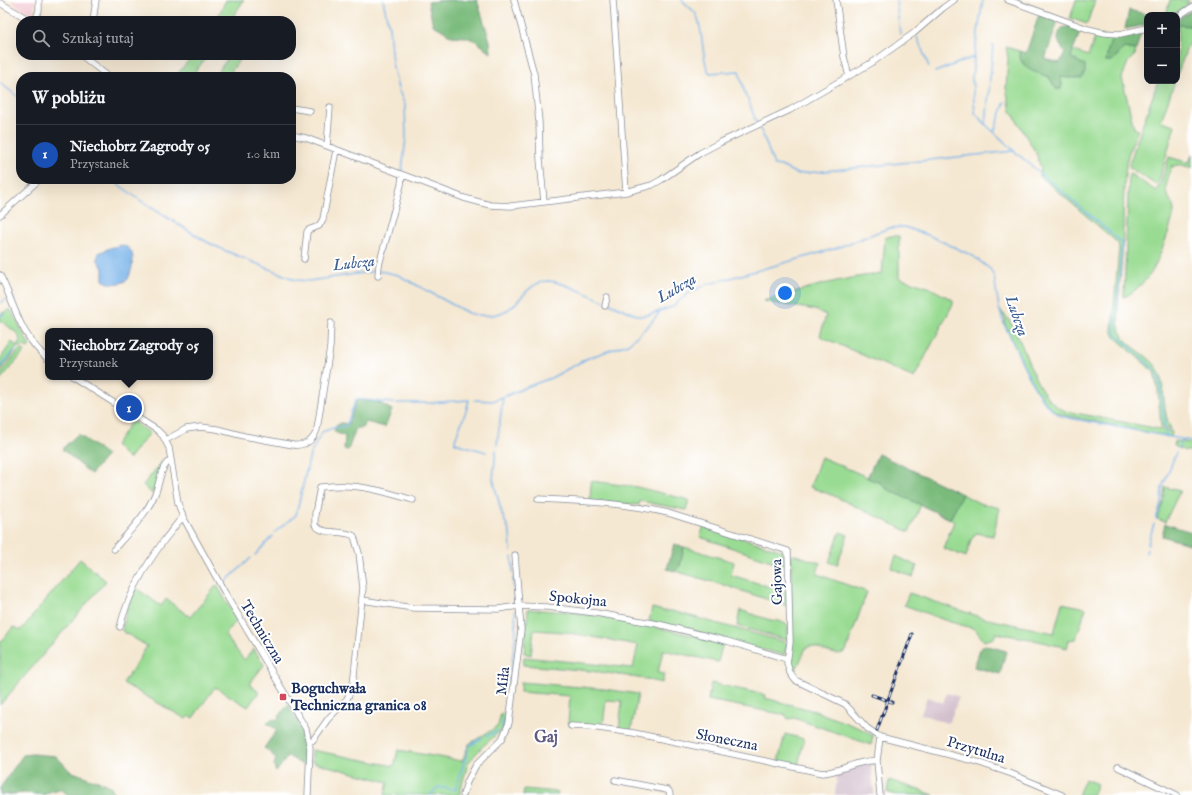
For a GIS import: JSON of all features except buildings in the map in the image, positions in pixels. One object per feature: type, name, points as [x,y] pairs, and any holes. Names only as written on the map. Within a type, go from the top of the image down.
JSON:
[{"type":"street","points":[[37,16],[39,10],[39,0]]},
{"type":"street","points":[[94,16],[96,0]]},
{"type":"street","points":[[514,0],[534,74],[539,122],[540,159],[544,202]]},
{"type":"street","points":[[613,0],[626,192]]},
{"type":"street","points":[[836,0],[844,57],[849,76]]},
{"type":"street","points":[[296,136],[306,138],[464,198],[490,205],[511,206],[626,192],[644,188],[661,180],[700,153],[784,114],[873,62],[903,42],[942,8],[954,0]]},
{"type":"street","points":[[1008,0],[1101,32],[1120,34],[1144,29]]},
{"type":"street","points":[[0,3],[22,16]]},
{"type":"street","points":[[1180,15],[1192,7]]},
{"type":"street","points":[[89,60],[99,72]]},
{"type":"street","points":[[326,146],[330,107]]},
{"type":"street","points":[[296,109],[310,111]]},
{"type":"street","points":[[304,259],[307,232],[308,230],[319,226],[323,219],[336,150]]},
{"type":"street","points":[[378,276],[378,266],[401,185],[402,175]]},
{"type":"street","points":[[0,215],[34,184]]},
{"type":"street","points":[[0,275],[19,321],[32,342],[45,356]]},
{"type":"street","points":[[605,306],[607,297]]},
{"type":"street","points":[[78,380],[157,430],[166,440],[186,429],[201,427],[298,445],[308,442],[316,434],[330,347],[331,323]]},
{"type":"street","name":"Techniczna","points":[[166,440],[178,503],[183,517],[306,729],[309,742],[308,795]]},
{"type":"street","points":[[114,549],[148,508],[165,466],[171,460]]},
{"type":"street","points":[[309,742],[313,740],[328,719],[347,699],[350,692],[354,681],[362,600],[362,571],[354,536],[321,530],[315,525],[317,496],[320,487],[357,486],[413,500]]},
{"type":"street","name":"Gajowa","points":[[538,499],[622,505],[655,510],[788,551],[790,642],[787,658],[790,673],[798,682],[845,704],[864,725],[880,737]]},
{"type":"street","points":[[120,627],[124,608],[133,589],[153,556],[183,517]]},
{"type":"street","name":"Miła","points":[[462,795],[476,765],[502,739],[508,728],[521,630],[515,555]]},
{"type":"street","name":"Spokojna","points":[[362,600],[413,608],[498,608],[519,606],[567,609],[613,615],[658,624],[727,641],[787,658]]},
{"type":"street","name":"Słoneczna","points":[[571,726],[591,726],[634,733],[822,773],[868,761],[877,761]]},
{"type":"street","points":[[880,737],[877,761],[880,795]]},
{"type":"street","name":"Przytulna","points":[[880,737],[974,761],[1012,774],[1062,795]]},
{"type":"street","points":[[1118,767],[1177,795]]},
{"type":"street","points":[[615,780],[670,793]]},
{"type":"shaded area","points":[[14,0],[35,0],[33,16],[13,3]]},
{"type":"shaded area","points":[[947,693],[959,697],[950,721],[946,723],[921,714],[927,697],[943,703]]},
{"type":"shaded area","points":[[866,763],[871,763],[874,795],[835,795],[837,772]]},
{"type":"green space","points":[[226,0],[244,0],[233,16],[218,16]]},
{"type":"green space","points":[[446,0],[477,0],[490,41],[491,53],[476,41],[466,37],[451,36],[433,25],[428,2]]},
{"type":"green space","points":[[1076,0],[1095,0],[1087,24],[1070,18]]},
{"type":"green space","points":[[1170,0],[1189,0],[1185,6],[1176,12],[1167,12]]},
{"type":"green space","points":[[1129,10],[1144,14],[1144,25],[1125,29]]},
{"type":"green space","points":[[1192,10],[1192,26],[1180,25],[1180,17]]},
{"type":"green space","points":[[1039,15],[1055,20],[1057,24],[1045,59],[1060,63],[1065,52],[1058,40],[1062,28],[1072,26],[1081,30],[1071,58],[1085,65],[1085,72],[1082,78],[1061,77],[1061,89],[1056,89],[1049,77],[1033,71],[1025,66],[1020,58],[1019,51],[1026,53]]},
{"type":"green space","points":[[1180,25],[1192,26],[1192,34],[1180,67]]},
{"type":"green space","points":[[1141,33],[1136,50],[1124,48],[1112,61],[1106,61],[1112,37]]},
{"type":"green space","points":[[1096,35],[1112,37],[1106,61],[1112,61],[1124,48],[1136,50],[1135,55],[1128,62],[1122,78],[1134,128],[1138,130],[1130,148],[1125,178],[1123,244],[1118,316],[1120,331],[1123,337],[1151,361],[1159,372],[1163,386],[1166,416],[1171,429],[1161,427],[1158,390],[1154,372],[1115,337],[1112,330],[1119,248],[1118,243],[1040,176],[1041,169],[1036,153],[1011,111],[1006,88],[1008,58],[1006,47],[1019,51],[1022,63],[1025,66],[1033,71],[1049,77],[1056,89],[1061,89],[1062,85],[1060,77],[1069,78],[1072,50],[1088,56]]},
{"type":"green space","points":[[189,60],[204,60],[195,72],[179,72]]},
{"type":"green space","points":[[226,60],[239,60],[231,72],[218,72]]},
{"type":"green space","points":[[1157,84],[1174,84],[1161,121],[1175,125],[1159,181],[1156,185],[1130,168],[1129,164]]},
{"type":"green space","points":[[1192,155],[1192,168],[1180,165],[1173,167],[1172,165],[1167,180],[1167,195],[1173,205],[1174,212],[1156,264],[1144,282],[1124,297],[1129,173],[1156,191],[1161,182],[1169,157],[1189,162]]},
{"type":"green space","points":[[899,236],[899,278],[928,287],[953,300],[953,304],[914,378],[820,336],[826,315],[815,310],[763,301],[837,281],[882,274],[885,238]]},
{"type":"green space","points":[[11,310],[30,346],[28,348],[24,346],[17,347],[11,358],[0,371],[0,359],[12,342],[17,346],[20,340],[18,334],[4,323],[0,322],[0,314]]},
{"type":"green space","points":[[1001,311],[1010,321],[1017,333],[1032,372],[1054,405],[1065,411],[1170,431],[1172,432],[1171,437],[1068,416],[1054,410],[1044,401],[1031,380],[1004,322],[1006,321]]},
{"type":"green space","points":[[20,349],[25,351],[0,380],[0,375]]},
{"type":"green space","points":[[356,401],[378,402],[392,410],[385,427],[366,422],[362,428],[356,428],[348,450],[344,449],[345,436],[334,432],[336,426],[341,423],[348,424]]},
{"type":"green space","points":[[132,421],[150,433],[128,459],[115,445]]},
{"type":"green space","points":[[78,434],[107,455],[91,474],[62,449]]},
{"type":"green space","points":[[1175,441],[1192,443],[1192,451],[1185,451],[1174,446]]},
{"type":"green space","points":[[878,454],[962,494],[950,519],[885,488],[881,483],[867,478]]},
{"type":"green space","points":[[166,457],[167,462],[152,494],[143,485]]},
{"type":"green space","points":[[821,457],[881,483],[885,488],[921,505],[909,532],[834,496],[810,487]]},
{"type":"green space","points":[[591,481],[637,487],[689,500],[686,510],[640,501],[639,505],[590,501]]},
{"type":"green space","points":[[1165,487],[1180,491],[1165,522],[1157,519],[1163,503]]},
{"type":"green space","points":[[962,494],[979,503],[1000,508],[993,536],[976,533],[971,540],[966,557],[943,548],[954,522],[950,519]]},
{"type":"green space","points":[[1165,524],[1192,532],[1192,545],[1162,536]]},
{"type":"green space","points":[[704,526],[783,551],[786,554],[786,566],[700,537]]},
{"type":"green space","points":[[840,532],[848,535],[837,565],[829,562]]},
{"type":"green space","points":[[674,544],[684,547],[680,566],[675,571],[667,569]]},
{"type":"green space","points":[[684,547],[734,562],[731,575],[787,592],[787,606],[675,571],[680,566]]},
{"type":"green space","points":[[793,554],[820,563],[817,574],[867,592],[846,651],[838,654],[811,646],[806,648],[794,674],[790,669],[792,640],[791,555]]},
{"type":"green space","points":[[896,556],[917,566],[913,577],[891,568]]},
{"type":"green space","points":[[80,559],[106,581],[0,705],[0,643],[13,627],[21,630]]},
{"type":"green space","points":[[217,585],[237,620],[225,635],[244,660],[254,649],[264,665],[249,684],[259,692],[248,707],[215,687],[193,718],[189,716],[186,719],[123,683],[147,646],[122,631],[127,608],[136,588],[161,606],[166,599],[190,617]]},
{"type":"green space","points":[[909,593],[983,618],[1054,633],[1062,603],[1086,608],[1076,639],[1069,640],[1067,648],[996,633],[994,638],[984,641],[975,629],[947,621],[904,605]]},
{"type":"green space","points":[[652,608],[672,611],[785,642],[787,644],[784,655],[649,621]]},
{"type":"green space","points":[[528,609],[570,612],[613,618],[723,642],[718,662],[663,650],[658,673],[664,674],[662,683],[610,674],[523,665],[524,657],[633,668],[638,645],[564,632],[534,630],[531,655],[524,653]]},
{"type":"green space","points":[[740,610],[788,625],[787,640],[737,626]]},
{"type":"green space","points":[[985,645],[1006,651],[1000,674],[974,667],[980,649]]},
{"type":"green space","points":[[521,682],[604,689],[638,694],[631,731],[619,729],[622,701],[606,700],[603,726],[568,724],[570,696],[520,692]]},
{"type":"green space","points":[[711,683],[766,695],[765,698],[815,711],[862,729],[873,736],[871,745],[794,718],[788,719],[786,715],[708,700]]},
{"type":"green space","points":[[288,704],[302,729],[306,767],[288,756],[276,772],[274,765],[276,759],[264,748],[277,730],[267,723],[272,719],[277,720]]},
{"type":"green space","points":[[501,713],[506,714],[504,728],[482,747],[468,763],[459,795],[385,795],[388,782],[312,762],[312,750],[394,766],[398,750],[462,761],[469,744],[498,726]]},
{"type":"green space","points":[[785,734],[804,739],[798,766],[778,762]]},
{"type":"green space","points":[[32,754],[56,756],[70,771],[111,786],[114,795],[68,795],[61,789],[51,791],[44,795],[25,793],[0,795],[0,788],[23,755]]},
{"type":"green space","points":[[1085,779],[1097,784],[1092,795],[1078,795]]},
{"type":"green space","points":[[889,780],[934,795],[896,795],[887,792]]},
{"type":"green space","points":[[524,789],[558,792],[557,795],[523,795]]},
{"type":"water","points":[[122,245],[130,250],[133,259],[133,264],[128,279],[119,283],[106,282],[103,280],[103,268],[97,259],[99,253]]},
{"type":"waterway","points":[[383,0],[389,27],[392,63],[398,89],[405,105],[406,138],[402,171]]},
{"type":"waterway","points":[[682,0],[697,16],[707,69],[710,73],[739,71],[746,97],[756,122]]},
{"type":"waterway","points":[[896,0],[900,34]]},
{"type":"waterway","points":[[974,57],[983,0]]},
{"type":"waterway","points":[[917,37],[929,67]]},
{"type":"waterway","points":[[993,45],[986,125],[994,132]]},
{"type":"waterway","points":[[935,72],[974,57],[972,79],[975,113],[986,125]]},
{"type":"waterway","name":"Lubcza","points":[[0,83],[16,95]]},
{"type":"waterway","points":[[1005,102],[994,132],[1014,151]]},
{"type":"waterway","points":[[760,129],[774,165],[781,166],[797,174],[1014,151],[1119,240],[1122,245],[1115,330],[1116,334],[1155,370],[1160,386],[1167,437]]},
{"type":"waterway","name":"Lubcza","points":[[118,184],[144,203],[207,242],[296,280],[309,281],[376,271],[385,272],[398,275],[474,315],[494,315],[506,311],[527,291],[538,283],[548,281],[561,283],[604,301]]},
{"type":"waterway","points":[[378,259],[391,211]]},
{"type":"waterway","name":"Lubcza","points":[[607,302],[640,316],[648,315],[672,307],[689,293],[705,285],[834,249],[889,228],[905,227],[928,235],[973,256],[990,269],[994,276],[999,308],[1004,324],[1035,389],[1052,410],[1061,416],[1074,419],[1192,441]]},
{"type":"waterway","points":[[12,294],[14,301]]},
{"type":"waterway","points":[[0,303],[6,299]]},
{"type":"waterway","points":[[497,445],[503,397],[551,378],[588,358],[628,344],[649,325],[659,313]]},
{"type":"waterway","points":[[0,316],[4,314]]},
{"type":"waterway","points":[[0,367],[16,349]]},
{"type":"waterway","points":[[475,400],[492,401],[503,397]]},
{"type":"waterway","points":[[275,532],[296,515],[310,455],[322,432],[333,428],[346,426],[356,399],[393,403]]},
{"type":"waterway","points":[[469,400],[455,443],[486,452]]},
{"type":"waterway","points":[[397,403],[429,403],[469,400]]},
{"type":"waterway","points":[[1178,448],[1182,440]]},
{"type":"waterway","points":[[496,450],[493,479],[502,514],[510,533],[511,552]]},
{"type":"waterway","points":[[1156,519],[1161,503],[1162,488],[1176,453]]},
{"type":"waterway","points":[[1148,544],[1154,524]]},
{"type":"waterway","points":[[255,555],[273,536]]},
{"type":"waterway","points":[[1146,553],[1147,549]]},
{"type":"waterway","points":[[512,557],[513,574]]},
{"type":"waterway","points":[[224,583],[251,558]]},
{"type":"waterway","points":[[513,578],[515,604]]},
{"type":"waterway","points":[[511,670],[516,630],[515,610]]},
{"type":"waterway","points":[[505,714],[510,676]]},
{"type":"waterway","points":[[502,728],[504,719]]},
{"type":"waterway","points":[[487,736],[497,731]]},
{"type":"waterway","points":[[430,795],[438,787],[455,790],[469,747],[482,738]]},
{"type":"railway","points":[[877,730],[912,634]]},
{"type":"railway","points":[[872,695],[892,702]]},
{"type":"place","name":"Niechobrz Zagrody 05","points":[[129,408]]},
{"type":"place","name":"Boguchwała Techniczna granica 08","points":[[283,697]]},
{"type":"district","name":"Gaj","points":[[546,738]]}]
